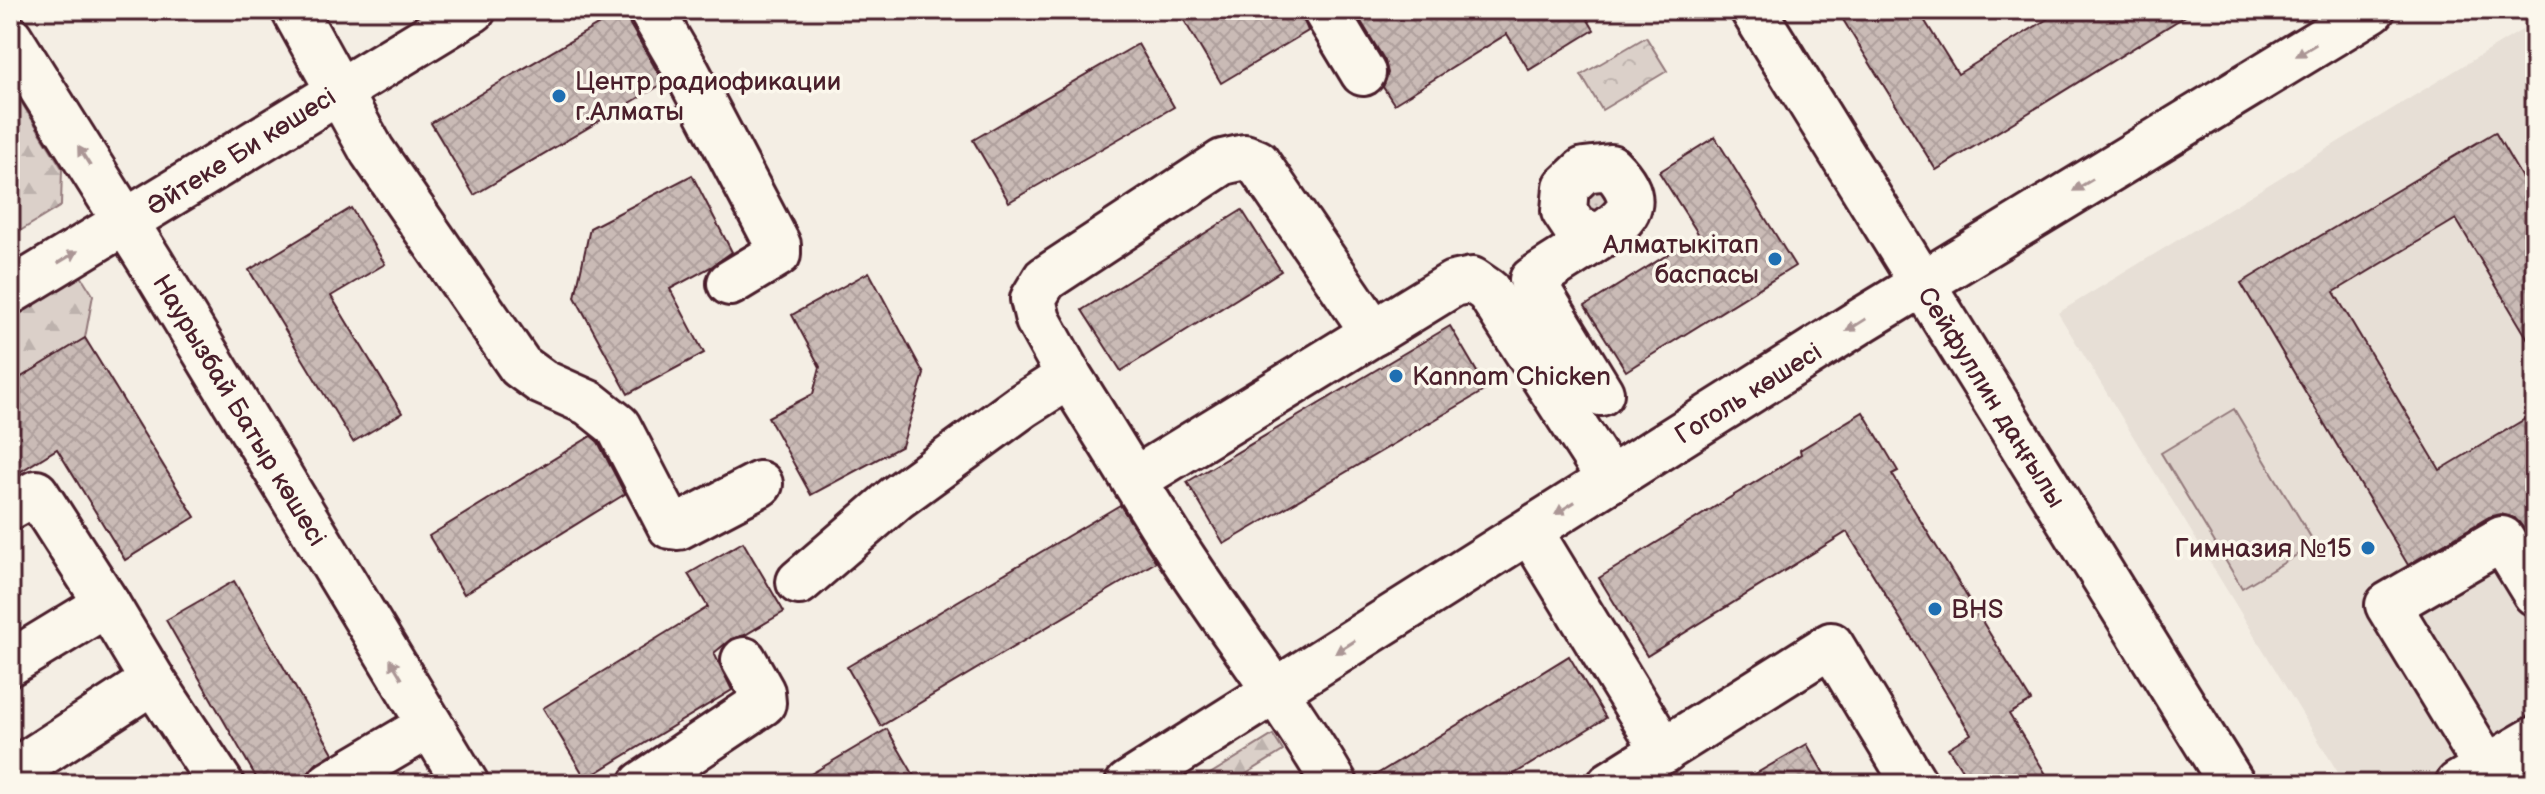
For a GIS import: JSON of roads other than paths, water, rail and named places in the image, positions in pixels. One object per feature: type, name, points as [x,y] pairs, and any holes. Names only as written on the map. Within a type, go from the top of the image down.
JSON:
[{"type":"main road","points":[[294,10],[361,134],[520,366],[542,382],[589,403],[618,426],[670,526],[678,527],[760,484]]},
{"type":"main road","name":"Әйтеке Би көшесі","points":[[10,292],[473,10]]},
{"type":"main road","points":[[651,10],[778,245],[778,254],[772,260],[730,283]]},
{"type":"main road","points":[[1325,10],[1363,73]]},
{"type":"main road","name":"Сейфуллин даңғылы","points":[[1753,10],[2232,784]]},
{"type":"main road","name":"Гоголь көшесі","points":[[1128,784],[1923,284],[2369,11]]},
{"type":"main road","name":"Наурызбай Батыр көшесі","points":[[10,38],[126,222],[466,784]]},
{"type":"main road","points":[[1335,784],[1306,736],[1172,541],[1069,376],[1038,320],[1033,299],[1045,279],[1223,162],[1245,157],[1257,162],[1374,333]]},
{"type":"main road","points":[[1600,236],[1532,280],[1601,393]]},
{"type":"main road","points":[[1136,479],[1453,284],[1472,280],[1488,291],[1610,480]]},
{"type":"main road","points":[[799,582],[896,498],[1022,406],[1069,376]]},
{"type":"main road","points":[[10,507],[36,493],[221,784]]},
{"type":"main road","points":[[1530,531],[1664,751]]},
{"type":"main road","points":[[2535,593],[2502,539],[2388,605],[2473,776],[2535,739]]},
{"type":"main road","points":[[13,656],[107,604]]},
{"type":"main road","points":[[1610,784],[1831,645],[1915,784]]},
{"type":"main road","points":[[642,784],[763,703],[762,692],[744,660]]},
{"type":"main road","points":[[10,774],[153,681]]},
{"type":"main road","points":[[330,784],[430,725]]},
{"type":"place","name":"Центр радиофикации г.Алматы","points":[[559,96]]},
{"type":"place","name":"Алматыкітап баспасы","points":[[1775,259]]},
{"type":"place","name":"Kannam Chicken","points":[[1396,376]]},
{"type":"place","name":"Гимназия №15","points":[[2368,548]]},
{"type":"place","name":"BHS","points":[[1935,609]]}]
